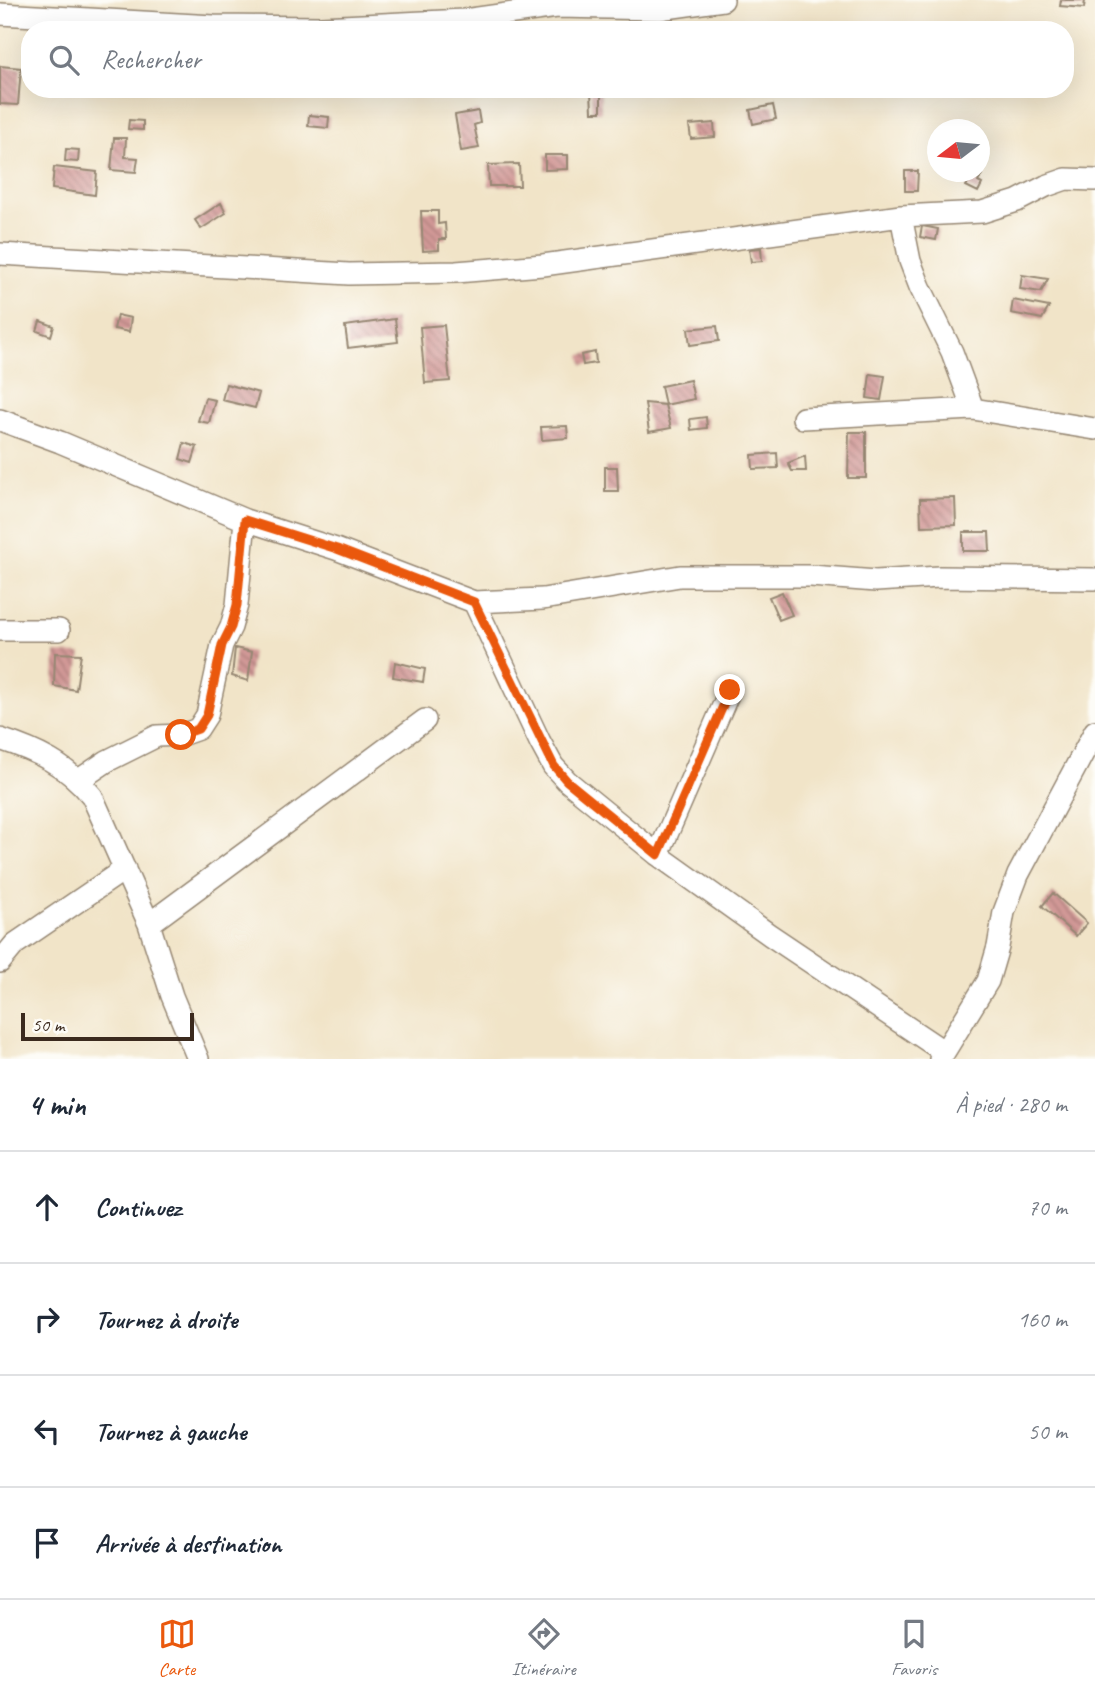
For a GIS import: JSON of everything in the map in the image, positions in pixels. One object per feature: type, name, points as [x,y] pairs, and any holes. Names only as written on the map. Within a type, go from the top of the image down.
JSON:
[{"type":"street","points":[[444,21],[557,7],[659,9],[723,0]]},
{"type":"street","points":[[0,14],[125,21]]},
{"type":"street","points":[[0,254],[349,274],[456,272],[543,265],[901,216],[982,212],[1017,201],[1066,179],[1095,180]]},
{"type":"street","points":[[901,216],[910,261],[952,352],[973,409]]},
{"type":"street","points":[[803,418],[973,409],[1095,429]]},
{"type":"street","points":[[0,420],[60,442],[245,520],[337,549],[474,602],[543,599],[680,576],[811,576],[876,581],[939,577],[1095,579]]},
{"type":"street","points":[[79,780],[107,761],[157,736],[181,735],[198,729],[207,715],[222,645],[231,627],[237,605],[245,520]]},
{"type":"street","points":[[474,602],[554,766],[567,781],[658,855],[942,1055],[988,981],[1004,912],[1018,875],[1095,731]]},
{"type":"street","points":[[0,630],[59,630]]},
{"type":"street","points":[[658,855],[730,690]]},
{"type":"street","points":[[149,924],[425,720]]},
{"type":"street","points":[[0,739],[34,750],[65,768],[92,796],[149,924],[172,996],[198,1059]]},
{"type":"street","points":[[0,962],[15,944],[125,869]]},
{"type":"building","points":[[1061,0],[1085,0],[1084,8],[1060,6]]},
{"type":"building","points":[[0,66],[21,68],[18,105],[0,104]]},
{"type":"building","points":[[591,98],[601,98],[601,112],[592,112]]},
{"type":"building","points":[[773,105],[776,119],[753,124],[750,110]]},
{"type":"building","points":[[478,111],[480,123],[474,125],[479,148],[461,151],[455,115]]},
{"type":"building","points":[[309,115],[329,117],[328,128],[308,126]]},
{"type":"building","points":[[129,120],[143,121],[143,130],[128,129]]},
{"type":"building","points":[[714,123],[715,137],[691,139],[689,125]]},
{"type":"building","points":[[114,138],[126,138],[125,157],[138,158],[136,172],[111,170]]},
{"type":"building","points":[[66,149],[79,150],[78,162],[65,161]]},
{"type":"building","points":[[545,155],[568,155],[568,169],[545,170]]},
{"type":"building","points":[[519,164],[520,186],[489,186],[488,165]]},
{"type":"building","points":[[54,167],[97,172],[95,195],[52,189]]},
{"type":"building","points":[[905,171],[918,171],[917,191],[905,191]]},
{"type":"building","points":[[968,182],[982,184],[978,192],[966,186]]},
{"type":"building","points":[[221,203],[226,213],[201,229],[195,220]]},
{"type":"building","points":[[421,211],[438,211],[438,224],[445,223],[446,239],[439,239],[439,250],[423,251]]},
{"type":"building","points":[[922,226],[938,229],[936,240],[920,237]]},
{"type":"building","points":[[761,248],[762,261],[751,262],[749,249]]},
{"type":"building","points":[[1022,275],[1048,279],[1041,292],[1020,289]]},
{"type":"building","points":[[1013,300],[1049,307],[1042,319],[1011,313]]},
{"type":"building","points":[[117,315],[131,318],[129,332],[114,329]]},
{"type":"building","points":[[395,319],[398,342],[348,348],[345,326]]},
{"type":"building","points":[[40,321],[54,326],[51,336],[37,331]]},
{"type":"building","points":[[444,325],[450,381],[425,383],[420,327]]},
{"type":"building","points":[[717,326],[719,341],[690,345],[688,329]]},
{"type":"building","points":[[595,352],[596,363],[583,365],[581,355]]},
{"type":"building","points":[[870,374],[885,376],[881,400],[867,398]]},
{"type":"building","points":[[690,380],[694,399],[665,405],[661,386]]},
{"type":"building","points":[[226,384],[259,393],[255,408],[222,400]]},
{"type":"building","points":[[205,398],[215,400],[209,423],[198,421]]},
{"type":"building","points":[[645,403],[665,405],[671,428],[649,432]]},
{"type":"building","points":[[706,417],[707,428],[691,430],[690,419]]},
{"type":"building","points":[[567,426],[568,438],[542,440],[541,427]]},
{"type":"building","points":[[849,432],[866,432],[866,478],[848,478]]},
{"type":"building","points":[[184,443],[197,447],[192,463],[180,459]]},
{"type":"building","points":[[777,453],[778,468],[753,469],[752,455]]},
{"type":"building","points":[[805,456],[806,471],[792,471],[788,463]]},
{"type":"building","points":[[605,467],[617,467],[618,491],[605,491]]},
{"type":"building","points":[[955,498],[956,525],[921,526],[920,499]]},
{"type":"building","points":[[963,532],[989,532],[990,551],[963,551]]},
{"type":"building","points":[[782,592],[792,615],[779,620],[769,597]]},
{"type":"building","points":[[235,648],[252,652],[248,681],[232,676]]},
{"type":"building","points":[[55,653],[81,654],[76,690],[54,686]]},
{"type":"building","points":[[395,662],[425,669],[423,682],[393,677]]},
{"type":"building","points":[[1053,893],[1087,923],[1076,936],[1042,906]]},
{"type":"route","points":[[181,735],[198,729],[207,715],[222,645],[231,627],[237,605],[245,520],[337,549],[474,602],[554,766],[567,781],[658,855],[730,690]]}]
